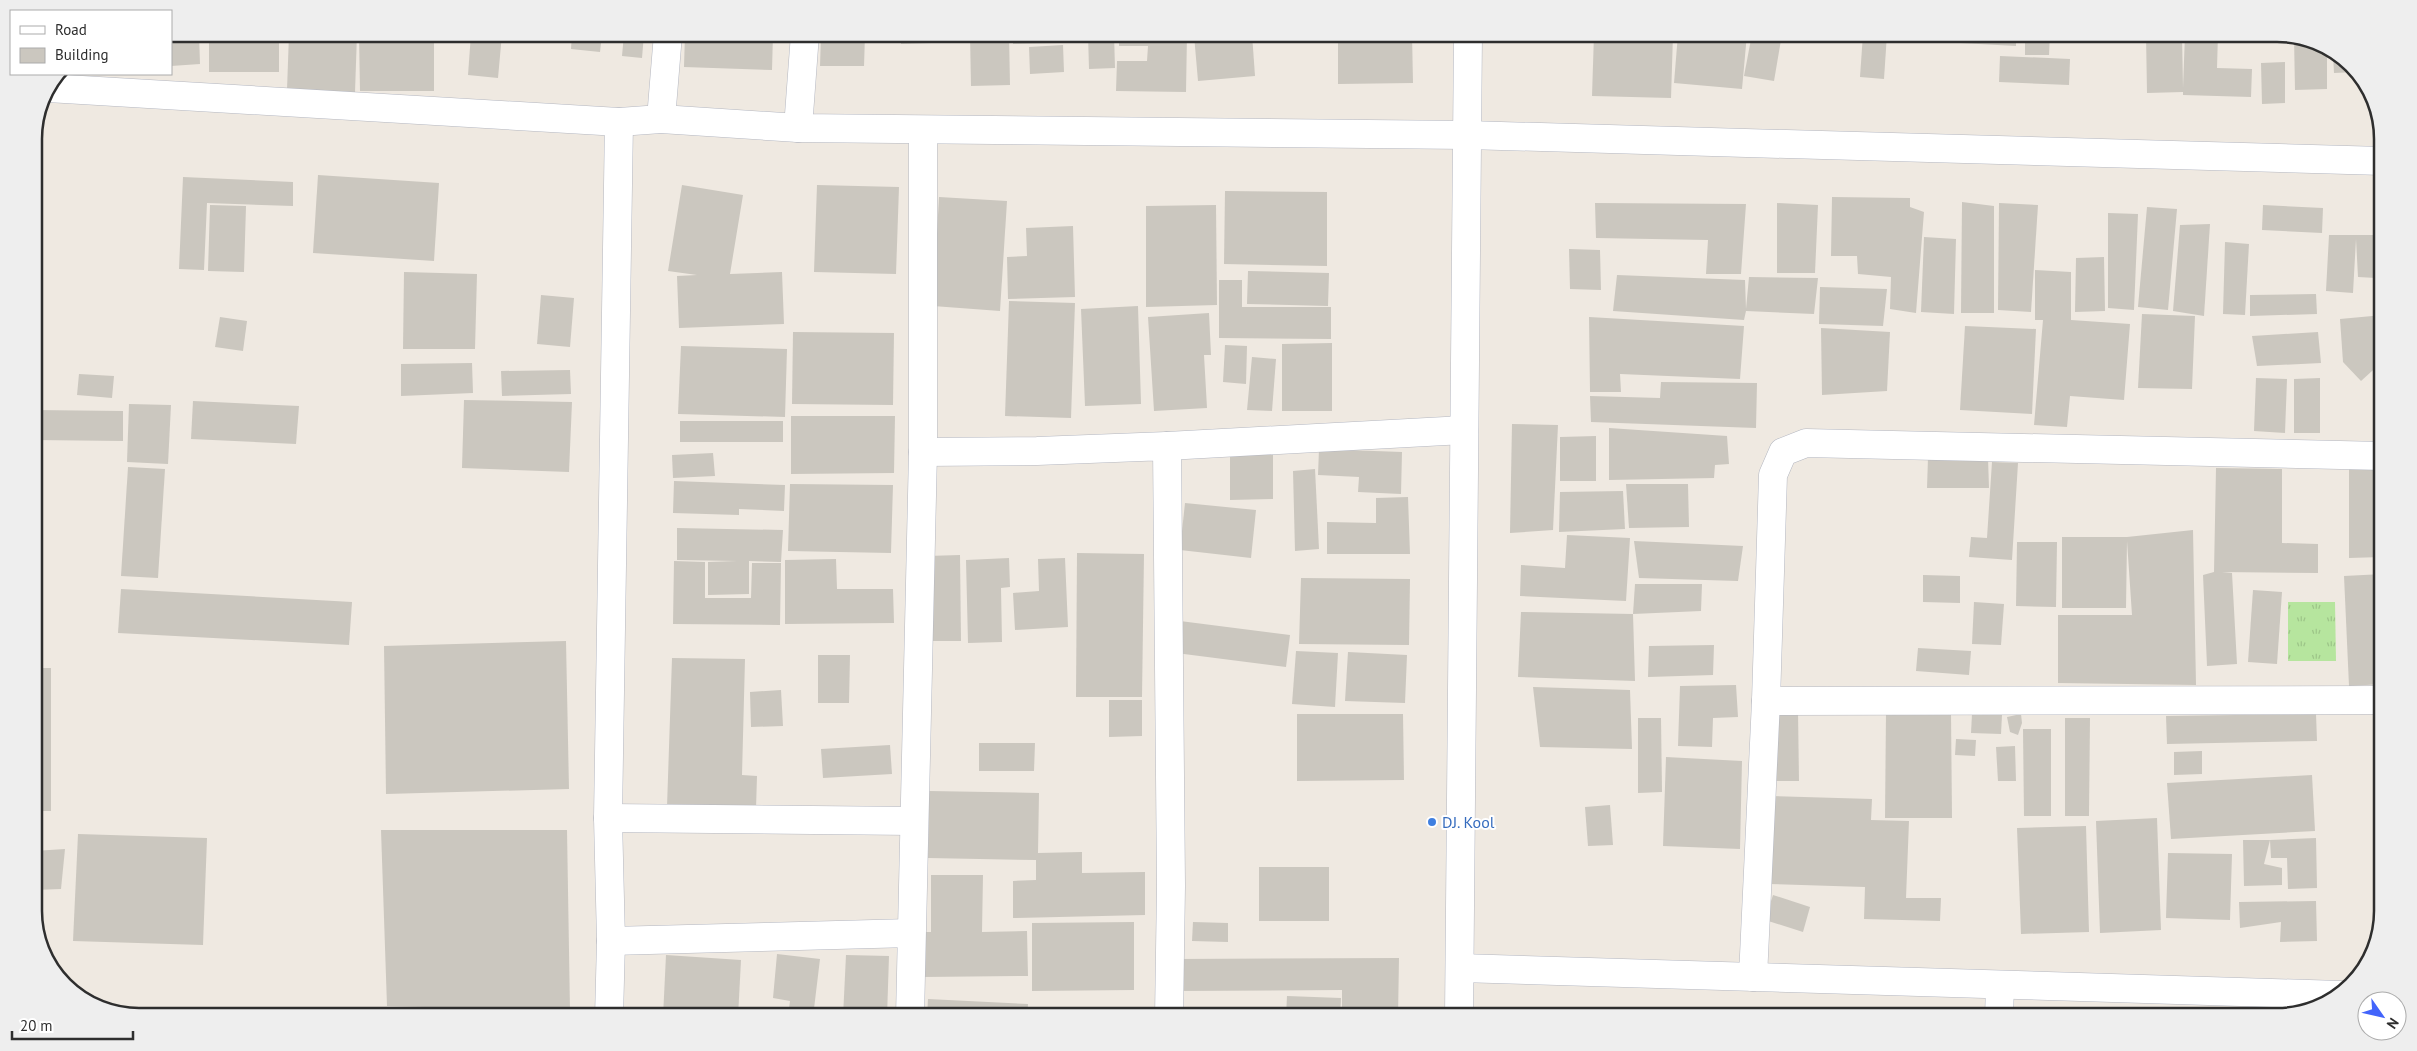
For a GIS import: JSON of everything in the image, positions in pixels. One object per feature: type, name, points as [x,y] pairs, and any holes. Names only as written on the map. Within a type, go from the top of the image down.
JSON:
[{"type":"street","points":[[662,119],[667,42]]},
{"type":"street","points":[[798,128],[804,42]]},
{"type":"street","points":[[1459,1008],[1468,42]]},
{"type":"street","points":[[58,86],[82,81],[619,122],[662,119],[798,128],[1467,135],[2374,161]]},
{"type":"street","points":[[609,1008],[608,818],[619,122]]},
{"type":"street","points":[[910,1008],[913,821],[923,452],[923,130]]},
{"type":"street","points":[[923,452],[1037,451],[1167,446],[1464,430]]},
{"type":"street","points":[[1753,977],[1766,701],[1773,475],[1783,452],[1806,443],[2374,456]]},
{"type":"street","points":[[1167,446],[1171,886],[1169,1008]]},
{"type":"street","points":[[1766,701],[2374,700]]},
{"type":"street","points":[[608,818],[913,821]]},
{"type":"street","points":[[610,941],[912,933]]},
{"type":"street","points":[[1460,968],[2000,986],[2293,1003],[2323,998]]},
{"type":"street","points":[[1999,1008],[2000,986]]},
{"type":"green space","points":[[2288,602],[2335,602],[2336,661],[2288,661]]},
{"type":"building","points":[[172,42],[199,42],[200,64],[172,66]]},
{"type":"building","points":[[209,42],[279,42],[279,72],[209,72]]},
{"type":"building","points":[[289,42],[357,42],[355,92],[287,90]]},
{"type":"building","points":[[359,42],[434,42],[434,91],[360,91]]},
{"type":"building","points":[[470,42],[501,42],[498,78],[468,75]]},
{"type":"building","points":[[571,42],[601,42],[600,52],[571,49]]},
{"type":"building","points":[[623,42],[643,42],[642,58],[622,56]]},
{"type":"building","points":[[685,42],[773,42],[772,70],[684,67]]},
{"type":"building","points":[[821,42],[865,42],[864,66],[820,66]]},
{"type":"building","points":[[901,42],[962,42],[901,44]]},
{"type":"building","points":[[970,42],[1009,42],[1010,85],[971,86]]},
{"type":"building","points":[[1013,42],[1060,43],[1013,44]]},
{"type":"building","points":[[1088,42],[1114,42],[1115,68],[1089,69]]},
{"type":"building","points":[[1119,42],[1187,42],[1186,92],[1116,91],[1117,61],[1147,61],[1148,46],[1119,46]]},
{"type":"building","points":[[1195,42],[1253,42],[1255,76],[1198,81]]},
{"type":"building","points":[[1338,42],[1412,42],[1413,83],[1338,84]]},
{"type":"building","points":[[1594,42],[1673,42],[1671,98],[1592,96]]},
{"type":"building","points":[[1677,42],[1746,42],[1742,89],[1674,83]]},
{"type":"building","points":[[1750,42],[1781,42],[1774,81],[1744,76]]},
{"type":"building","points":[[1862,42],[1886,42],[1884,79],[1860,77]]},
{"type":"building","points":[[2016,42],[2016,46],[1960,43]]},
{"type":"building","points":[[2025,42],[2050,42],[2049,55],[2025,55]]},
{"type":"building","points":[[2146,42],[2182,42],[2183,88],[2185,42],[2218,42],[2217,68],[2252,69],[2251,97],[2183,95],[2183,92],[2147,93]]},
{"type":"building","points":[[2294,44],[2327,56],[2327,89],[2295,90]]},
{"type":"building","points":[[1063,45],[1064,72],[1030,74],[1029,47]]},
{"type":"building","points":[[2000,56],[2070,59],[2069,85],[1999,82]]},
{"type":"building","points":[[2333,60],[2347,72],[2334,73]]},
{"type":"building","points":[[2285,62],[2285,103],[2262,104],[2261,63]]},
{"type":"building","points":[[318,175],[439,183],[434,261],[313,253]]},
{"type":"building","points":[[183,177],[293,182],[293,206],[207,203],[204,270],[179,269]]},
{"type":"building","points":[[682,185],[743,195],[730,274],[782,272],[784,324],[679,328],[677,276],[697,275],[668,271]]},
{"type":"building","points":[[817,185],[899,187],[896,274],[814,272]]},
{"type":"building","points":[[1225,191],[1327,192],[1327,266],[1224,264]]},
{"type":"building","points":[[939,197],[1007,201],[1000,311],[933,306]]},
{"type":"building","points":[[1832,197],[1910,198],[1910,207],[1924,212],[1916,313],[1890,309],[1891,277],[1858,274],[1857,256],[1831,256]]},
{"type":"building","points":[[1962,202],[1994,206],[1994,313],[1961,313]]},
{"type":"building","points":[[1595,203],[1746,204],[1741,274],[1706,274],[1708,240],[1596,238]]},
{"type":"building","points":[[1777,203],[1818,205],[1815,273],[1777,273]]},
{"type":"building","points":[[1999,203],[2038,205],[2031,312],[1998,310]]},
{"type":"building","points":[[210,205],[246,206],[244,272],[208,271]]},
{"type":"building","points":[[1216,205],[1217,305],[1146,307],[1146,206]]},
{"type":"building","points":[[2263,205],[2323,208],[2322,233],[2262,230]]},
{"type":"building","points":[[2147,207],[2177,209],[2168,310],[2138,307]]},
{"type":"building","points":[[2108,213],[2138,214],[2134,310],[2108,308]]},
{"type":"building","points":[[2210,224],[2204,316],[2173,311],[2180,225]]},
{"type":"building","points":[[1073,226],[1075,297],[1008,299],[1007,257],[1027,256],[1026,228]]},
{"type":"building","points":[[2329,235],[2374,235],[2374,278],[2358,277],[2356,239],[2353,293],[2326,291]]},
{"type":"building","points":[[1924,237],[1956,239],[1954,314],[1921,312]]},
{"type":"building","points":[[2225,242],[2249,244],[2245,315],[2223,314]]},
{"type":"building","points":[[1569,249],[1600,250],[1601,290],[1570,289]]},
{"type":"building","points":[[2104,257],[2105,311],[2075,312],[2076,258]]},
{"type":"building","points":[[2035,270],[2071,272],[2071,320],[2130,324],[2124,400],[2070,396],[2067,427],[2034,425],[2043,320],[2035,320]]},
{"type":"building","points":[[1248,271],[1329,273],[1328,306],[1247,304]]},
{"type":"building","points":[[404,272],[477,274],[475,349],[403,349]]},
{"type":"building","points":[[1617,275],[1745,280],[1746,309],[1749,277],[1818,278],[1814,314],[1746,311],[1744,320],[1613,311]]},
{"type":"building","points":[[1219,280],[1242,280],[1242,307],[1331,307],[1331,339],[1219,338]]},
{"type":"building","points":[[1820,287],[1887,289],[1883,326],[1819,324]]},
{"type":"building","points":[[2316,294],[2317,314],[2250,316],[2250,295]]},
{"type":"building","points":[[541,295],[574,298],[570,347],[537,344]]},
{"type":"building","points":[[1009,301],[1075,303],[1071,418],[1005,416]]},
{"type":"building","points":[[1138,306],[1141,404],[1085,406],[1081,309]]},
{"type":"building","points":[[1209,313],[1211,355],[1204,355],[1207,408],[1154,411],[1148,317]]},
{"type":"building","points":[[2142,314],[2195,316],[2192,389],[2138,388]]},
{"type":"building","points":[[2374,316],[2374,369],[2361,381],[2343,362],[2340,319]]},
{"type":"building","points":[[220,317],[247,321],[243,351],[215,347]]},
{"type":"building","points":[[1589,317],[1744,326],[1740,379],[1620,374],[1621,392],[1590,392]]},
{"type":"building","points":[[1965,326],[2036,329],[2032,414],[1960,410]]},
{"type":"building","points":[[1821,328],[1890,332],[1887,391],[1822,395]]},
{"type":"building","points":[[793,332],[894,333],[893,405],[792,404]]},
{"type":"building","points":[[2318,332],[2321,363],[2257,366],[2252,336]]},
{"type":"building","points":[[1332,343],[1332,411],[1282,411],[1282,344]]},
{"type":"building","points":[[1225,345],[1247,346],[1246,384],[1223,382]]},
{"type":"building","points":[[681,346],[787,349],[785,417],[678,414]]},
{"type":"building","points":[[1252,357],[1276,359],[1272,411],[1247,410]]},
{"type":"building","points":[[472,363],[473,393],[401,396],[401,364]]},
{"type":"building","points":[[570,370],[571,394],[502,396],[501,371]]},
{"type":"building","points":[[79,374],[114,376],[112,398],[77,395]]},
{"type":"building","points":[[2256,378],[2287,379],[2285,433],[2254,431]]},
{"type":"building","points":[[2320,378],[2320,433],[2294,433],[2294,379]]},
{"type":"building","points":[[1661,382],[1757,383],[1756,428],[1591,422],[1590,396],[1660,398]]},
{"type":"building","points":[[464,400],[572,402],[569,472],[462,468]]},
{"type":"building","points":[[193,401],[299,406],[296,444],[191,439]]},
{"type":"building","points":[[129,404],[171,405],[168,464],[127,462]]},
{"type":"building","points":[[43,410],[123,411],[123,441],[43,440]]},
{"type":"building","points":[[791,416],[895,416],[894,473],[791,474]]},
{"type":"building","points":[[680,421],[783,421],[783,442],[680,442]]},
{"type":"building","points":[[1512,424],[1558,425],[1553,530],[1510,533]]},
{"type":"building","points":[[1609,428],[1727,436],[1729,464],[1715,465],[1714,478],[1609,480]]},
{"type":"building","points":[[1596,436],[1596,481],[1560,481],[1560,437]]},
{"type":"building","points":[[1230,449],[1273,449],[1273,499],[1230,500]]},
{"type":"building","points":[[1319,449],[1402,452],[1401,494],[1358,492],[1359,477],[1318,475]]},
{"type":"building","points":[[713,453],[715,476],[673,478],[672,455]]},
{"type":"building","points":[[1928,458],[1988,458],[1989,488],[1927,488]]},
{"type":"building","points":[[1992,462],[2018,463],[2012,560],[1969,557],[1971,537],[1987,538]]},
{"type":"building","points":[[2349,463],[2374,463],[2374,557],[2349,558]]},
{"type":"building","points":[[128,467],[165,469],[158,578],[121,576]]},
{"type":"building","points":[[2216,468],[2282,469],[2282,543],[2318,544],[2318,573],[2222,572],[2232,573],[2237,664],[2207,666],[2203,575],[2214,572]]},
{"type":"building","points":[[1315,469],[1319,549],[1295,551],[1293,471]]},
{"type":"building","points":[[674,481],[785,485],[784,511],[739,509],[739,515],[673,513]]},
{"type":"building","points":[[790,484],[893,485],[891,553],[788,551]]},
{"type":"building","points":[[1626,484],[1688,484],[1689,527],[1629,528]]},
{"type":"building","points":[[1623,491],[1625,529],[1559,532],[1560,492]]},
{"type":"building","points":[[1408,497],[1410,554],[1327,554],[1327,522],[1376,523],[1376,498]]},
{"type":"building","points":[[1185,503],[1256,510],[1251,558],[1180,550]]},
{"type":"building","points":[[677,528],[783,530],[781,562],[749,561],[749,594],[708,595],[708,562],[737,561],[677,560]]},
{"type":"building","points":[[2193,530],[2196,685],[2058,683],[2058,615],[2132,615],[2127,541],[2126,608],[2062,608],[2062,537],[2127,537]]},
{"type":"building","points":[[1567,535],[1630,538],[1626,601],[1520,596],[1521,565],[1565,568]]},
{"type":"building","points":[[1634,541],[1743,546],[1738,581],[1639,578]]},
{"type":"building","points":[[2017,542],[2057,542],[2056,607],[2016,606]]},
{"type":"building","points":[[1077,553],[1144,554],[1142,697],[1076,697]]},
{"type":"building","points":[[960,555],[961,641],[927,641],[927,556]]},
{"type":"building","points":[[1009,558],[1010,587],[1001,588],[1002,642],[968,643],[966,560]]},
{"type":"building","points":[[1065,558],[1068,627],[1015,630],[1013,593],[1039,591],[1038,559]]},
{"type":"building","points":[[836,559],[837,589],[893,589],[894,623],[785,624],[785,560]]},
{"type":"building","points":[[674,561],[705,562],[705,598],[751,598],[752,563],[781,563],[780,625],[673,624]]},
{"type":"building","points":[[2374,574],[2374,685],[2349,686],[2344,576]]},
{"type":"building","points":[[1923,575],[1960,576],[1960,603],[1923,602]]},
{"type":"building","points":[[1301,578],[1410,579],[1409,645],[1299,644]]},
{"type":"building","points":[[1635,584],[1702,584],[1701,611],[1633,614]]},
{"type":"building","points":[[121,589],[352,602],[349,645],[118,633]]},
{"type":"building","points":[[2253,590],[2282,592],[2277,664],[2248,662]]},
{"type":"building","points":[[1974,602],[2004,604],[2001,645],[1972,644]]},
{"type":"building","points":[[1521,612],[1633,614],[1635,681],[1518,677]]},
{"type":"building","points":[[1180,621],[1290,635],[1286,667],[1176,653]]},
{"type":"building","points":[[566,641],[569,789],[386,794],[384,646]]},
{"type":"building","points":[[1714,645],[1713,675],[1648,677],[1649,646]]},
{"type":"building","points":[[1918,648],[1971,651],[1969,675],[1916,671]]},
{"type":"building","points":[[1296,651],[1338,653],[1335,707],[1292,704]]},
{"type":"building","points":[[1348,652],[1407,655],[1405,703],[1345,701]]},
{"type":"building","points":[[818,655],[850,655],[849,703],[818,703]]},
{"type":"building","points":[[672,658],[745,659],[742,775],[757,776],[756,809],[667,807]]},
{"type":"building","points":[[43,668],[51,668],[51,811],[43,811]]},
{"type":"building","points":[[1736,685],[1738,717],[1713,718],[1712,747],[1678,746],[1680,686]]},
{"type":"building","points":[[1533,687],[1630,690],[1632,749],[1540,747]]},
{"type":"building","points":[[781,690],[783,726],[751,727],[750,692]]},
{"type":"building","points":[[1109,700],[1142,700],[1142,736],[1109,737]]},
{"type":"building","points":[[1798,711],[1799,781],[1771,781],[1770,712]]},
{"type":"building","points":[[1886,713],[1951,713],[1952,818],[1885,818]]},
{"type":"building","points":[[1297,714],[1403,714],[1404,780],[1297,781]]},
{"type":"building","points":[[1972,714],[2002,715],[2001,734],[1971,733]]},
{"type":"building","points":[[2021,714],[2022,723],[2018,735],[2010,732],[2007,717]]},
{"type":"building","points":[[2316,714],[2317,741],[2167,744],[2166,716]]},
{"type":"building","points":[[1638,718],[1661,718],[1662,792],[1638,793]]},
{"type":"building","points":[[2065,718],[2090,718],[2089,816],[2065,816]]},
{"type":"building","points":[[2023,729],[2051,729],[2051,816],[2024,816]]},
{"type":"building","points":[[1956,739],[1976,740],[1975,756],[1955,755]]},
{"type":"building","points":[[979,743],[1035,743],[1034,771],[979,771]]},
{"type":"building","points":[[890,745],[892,774],[823,778],[821,749]]},
{"type":"building","points":[[2015,746],[2016,781],[1998,781],[1996,747]]},
{"type":"building","points":[[2202,751],[2202,774],[2174,775],[2174,752]]},
{"type":"building","points":[[1666,757],[1742,761],[1740,849],[1663,846]]},
{"type":"building","points":[[2312,775],[2315,831],[2171,839],[2167,783]]},
{"type":"building","points":[[929,791],[1039,793],[1038,853],[1082,852],[1082,873],[1145,872],[1145,915],[1013,918],[1013,881],[1036,880],[1036,860],[928,858]]},
{"type":"building","points":[[1771,796],[1872,799],[1871,820],[1909,821],[1906,898],[1941,898],[1940,921],[1864,919],[1865,887],[1768,884]]},
{"type":"building","points":[[1610,805],[1613,845],[1588,846],[1585,807]]},
{"type":"building","points":[[2157,818],[2161,930],[2100,933],[2096,821]]},
{"type":"building","points":[[2086,826],[2089,932],[2021,934],[2017,828]]},
{"type":"building","points":[[381,830],[567,830],[570,1008],[387,1006]]},
{"type":"building","points":[[78,834],[207,838],[203,945],[73,941]]},
{"type":"building","points":[[2316,838],[2317,888],[2288,889],[2287,858],[2271,858],[2270,840]]},
{"type":"building","points":[[2243,840],[2270,840],[2264,864],[2282,868],[2282,885],[2244,886]]},
{"type":"building","points":[[65,849],[61,889],[43,890],[43,850]]},
{"type":"building","points":[[2168,853],[2232,854],[2230,920],[2166,918]]},
{"type":"building","points":[[1259,867],[1329,867],[1329,921],[1259,921]]},
{"type":"building","points":[[931,875],[983,875],[982,932],[1027,931],[1028,976],[923,977],[923,932],[931,932]]},
{"type":"building","points":[[1773,895],[1810,907],[1803,932],[1765,920]]},
{"type":"building","points":[[2316,901],[2317,941],[2280,942],[2281,922],[2240,928],[2239,902]]},
{"type":"building","points":[[1134,922],[1134,990],[1032,991],[1032,923]]},
{"type":"building","points":[[1193,922],[1228,923],[1228,942],[1192,941]]},
{"type":"building","points":[[777,954],[820,959],[814,1008],[789,1008],[790,1001],[773,998]]},
{"type":"building","points":[[666,955],[741,960],[738,1008],[663,1008]]},
{"type":"building","points":[[846,955],[889,956],[887,1008],[843,1008]]},
{"type":"building","points":[[1399,958],[1398,1008],[1342,1008],[1342,990],[1176,991],[1176,959]]},
{"type":"building","points":[[1287,996],[1341,998],[1340,1008],[1286,1008]]},
{"type":"building","points":[[928,999],[1028,1004],[1028,1008],[928,1008]]},
{"type":"place","name":"DJ. Kool","points":[[1432,822]]}]
